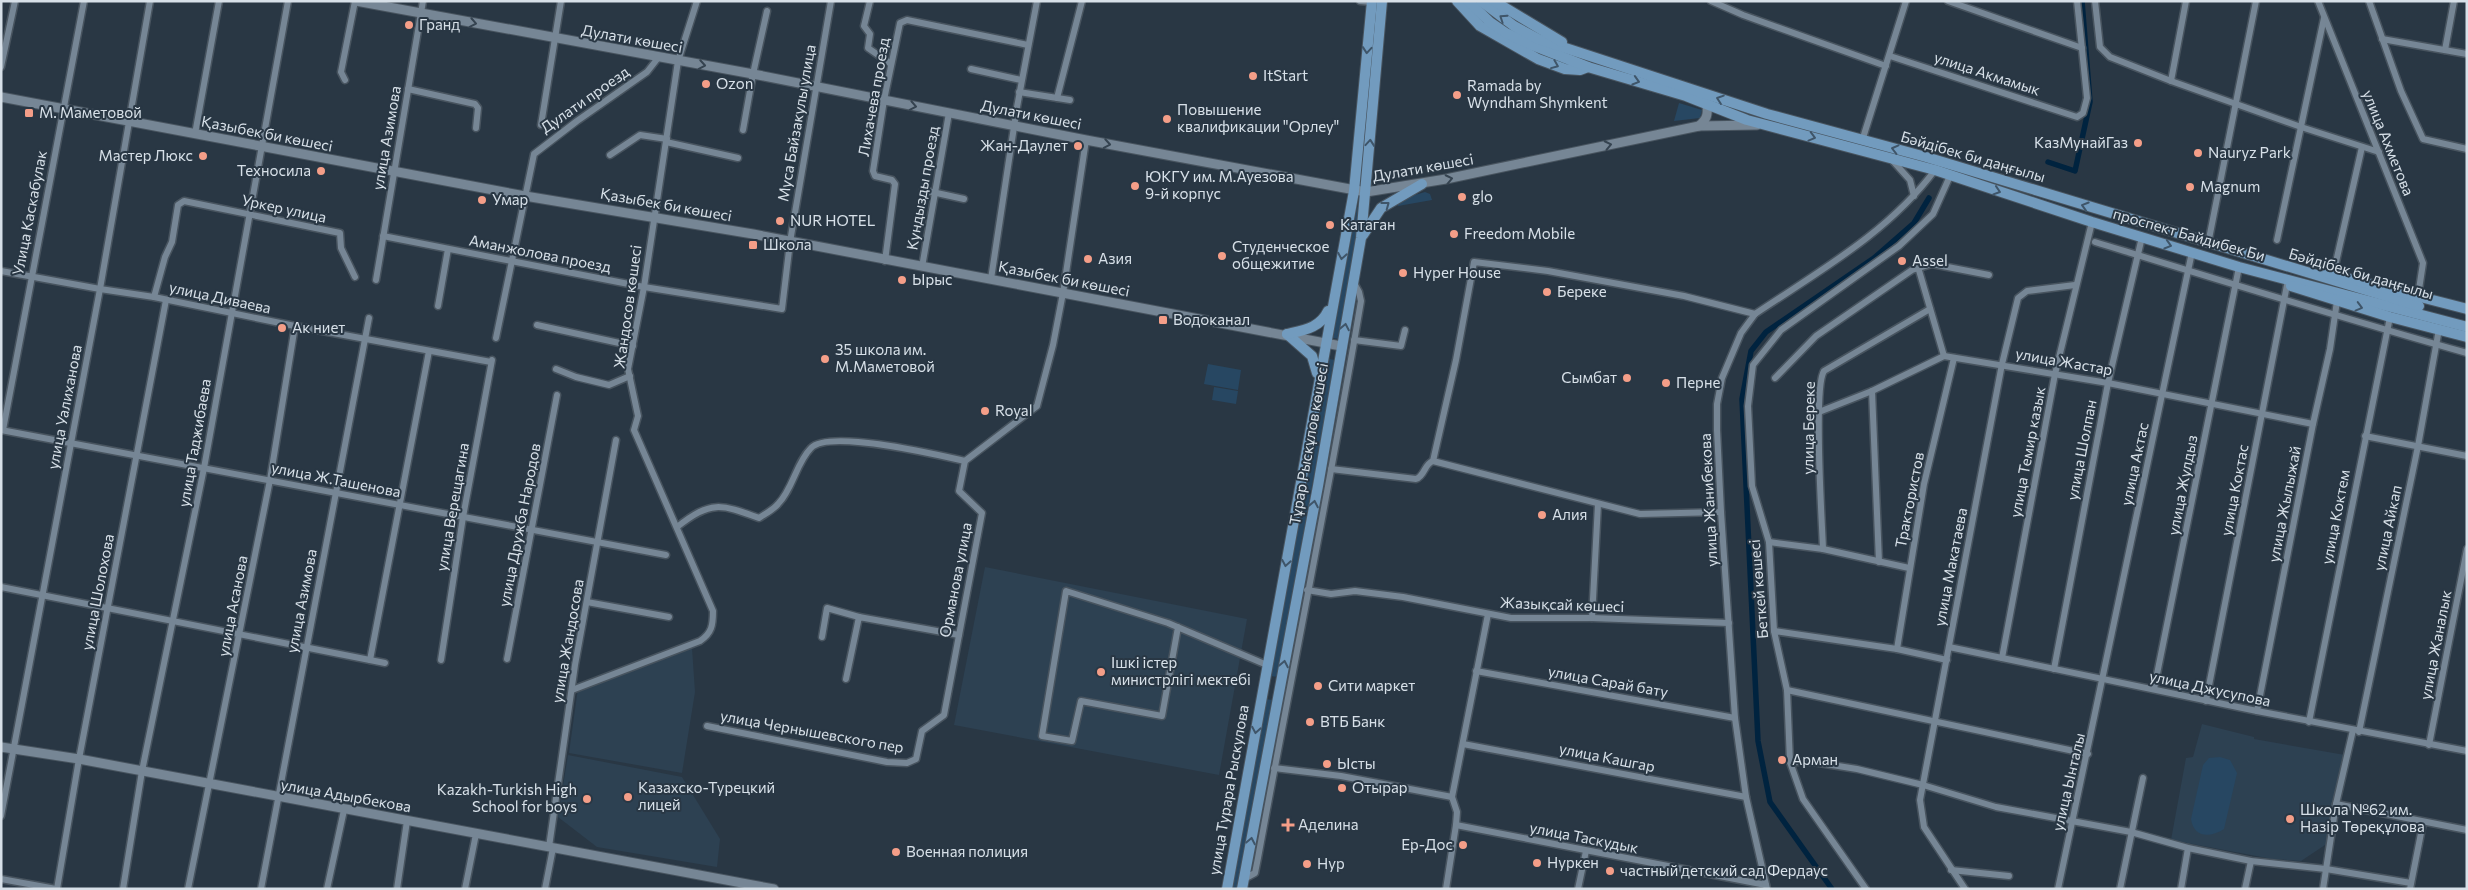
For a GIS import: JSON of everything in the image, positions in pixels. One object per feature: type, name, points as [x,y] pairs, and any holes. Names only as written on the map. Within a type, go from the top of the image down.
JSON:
[{"type":"main road","name":"Дулати көшесі","points":[[356,1],[554,39],[753,74],[1086,140],[1366,192],[1422,184],[1699,126],[1765,124]]},
{"type":"main road","name":"Тұрар Рыскұлов көшесі","points":[[1243,884],[1279,688],[1323,486],[1341,346],[1361,238],[1382,1]]},
{"type":"main road","points":[[1456,1],[1480,26],[1538,58],[1565,69],[1580,70],[1588,67]]},
{"type":"main road","points":[[1468,1],[1490,22],[1506,33],[1588,67],[1707,104],[1747,120],[1765,124]]},
{"type":"main road","name":"Бәйдібек би даңғылы","points":[[1482,1],[1514,26],[1538,39],[1766,114],[1926,157],[2208,244],[2467,320]]},
{"type":"main road","points":[[1495,1],[1526,22],[1585,55]]},
{"type":"main road","points":[[1354,190],[1372,2]]},
{"type":"main road","name":"Қазыбек би көшесі","points":[[1,97],[525,196],[654,216],[885,261],[1287,334],[1341,346]]},
{"type":"main road","points":[[1699,126],[1705,121],[1708,114],[1707,104]]},
{"type":"main road","name":"Бәйдібек би даңғылы","points":[[1765,124],[1935,170]]},
{"type":"main road","name":"проспект Байдибек Би","points":[[1935,170],[2092,222],[2285,281],[2467,327]]},
{"type":"main road","points":[[1361,238],[1381,208],[1422,184]]},
{"type":"main road","name":"Тұрар Рыскұлов көшесі","points":[[1325,343],[1354,190]]},
{"type":"main road","points":[[2290,268],[2342,276],[2467,309]]},
{"type":"main road","points":[[2285,281],[2337,301],[2467,337]]},
{"type":"main road","points":[[1287,334],[1319,325],[1326,316],[1334,297]]},
{"type":"main road","points":[[1287,334],[1308,352],[1314,361],[1316,394]]},
{"type":"main road","name":"улица Турара Рыскулова","points":[[1227,889],[1325,343]]},
{"type":"main road","points":[[1264,686],[1279,688]]},
{"type":"main road","name":"улица Адырбекова","points":[[1,747],[79,759],[278,798],[774,889]]},
{"type":"street","points":[[1,66],[15,1]]},
{"type":"street","name":"Улица Каскабулак","points":[[2,430],[84,1]]},
{"type":"street","name":"улица Уалиханова","points":[[1,816],[100,290],[150,1]]},
{"type":"street","points":[[195,134],[219,1]]},
{"type":"street","name":"улица Таджибаева","points":[[122,889],[142,771],[204,468],[288,1]]},
{"type":"street","points":[[345,80],[341,72],[356,1]]},
{"type":"street","name":"улица Азимова","points":[[376,280],[423,1]]},
{"type":"street","points":[[541,125],[561,1]]},
{"type":"street","name":"Жандосов көшесі","points":[[572,690],[700,641],[709,635],[713,625],[713,611],[634,430],[638,416],[628,369],[644,287],[678,61],[697,1]]},
{"type":"street","name":"Муса Байзакулы улица","points":[[782,309],[790,242],[831,1]]},
{"type":"street","points":[[870,1],[864,26],[870,34],[868,48],[891,64]]},
{"type":"street","points":[[991,279],[1020,92],[1037,1]]},
{"type":"street","points":[[1057,98],[1082,1]]},
{"type":"street","points":[[1360,1],[1372,2]]},
{"type":"street","points":[[1711,1],[1743,16],[1886,66]]},
{"type":"street","points":[[1862,141],[1906,1]]},
{"type":"street","points":[[1948,1],[2082,48],[2077,1]]},
{"type":"street","points":[[2095,1],[2100,47],[2104,53],[2171,81],[2301,127],[2379,152]]},
{"type":"street","points":[[2171,81],[2186,1]]},
{"type":"street","points":[[2208,244],[2256,1]]},
{"type":"street","name":"улица Ахметова","points":[[2318,1],[2423,263],[2418,296]]},
{"type":"street","points":[[2369,1],[2401,91],[2423,139],[2467,149]]},
{"type":"street","points":[[2446,50],[2454,1]]},
{"type":"street","points":[[744,130],[753,74],[768,12]]},
{"type":"street","points":[[2277,240],[2324,16]]},
{"type":"street","name":"Лихачева проезд","points":[[885,261],[895,185],[892,180],[876,176],[873,172],[884,100],[900,23],[907,20],[1028,45]]},
{"type":"street","points":[[2382,39],[2467,54]]},
{"type":"street","name":"улица Акмамык","points":[[1890,56],[2078,117],[2083,113],[2088,98],[2082,48]]},
{"type":"street","name":"Дулати проезд","points":[[525,196],[534,154],[647,72],[658,58]]},
{"type":"street","points":[[970,69],[1022,80]]},
{"type":"street","points":[[408,89],[476,104],[478,108],[476,128]]},
{"type":"street","points":[[1020,92],[1070,100]]},
{"type":"street","name":"Кундызды проезд","points":[[922,267],[933,192],[949,113]]},
{"type":"street","points":[[610,155],[640,134],[738,158]]},
{"type":"street","points":[[678,528],[700,511],[717,506],[729,507],[760,518],[779,504],[806,454],[816,443],[832,441],[901,447],[965,462],[1037,406],[1053,345],[1063,293],[1086,140]]},
{"type":"street","points":[[2336,262],[2362,147]]},
{"type":"street","points":[[1889,157],[1910,180],[1914,196]]},
{"type":"street","name":"улица Жанибекова","points":[[1767,887],[1746,797],[1735,718],[1721,512],[1718,404],[1722,378],[1741,333],[1755,314],[1878,231],[1914,196],[1935,170]]},
{"type":"street","name":"Беткей көшесі","points":[[1866,889],[1803,799],[1790,762],[1787,690],[1774,631],[1769,542],[1752,486],[1748,406],[1753,365],[1781,330],[1899,246],[1933,214],[1950,176]]},
{"type":"street","points":[[923,190],[964,199]]},
{"type":"street","points":[[496,338],[525,196]]},
{"type":"street","name":"Уркер улица","points":[[154,297],[165,257],[172,242],[178,205],[184,201],[340,233],[341,248],[355,277]]},
{"type":"street","name":"улица Темир казык","points":[[2002,658],[2055,374],[2075,285],[2092,222]]},
{"type":"street","name":"Аманжолова проезд","points":[[383,236],[644,287],[782,309]]},
{"type":"street","name":"улица Шолпан","points":[[2054,669],[2108,383],[2136,255],[2142,237]]},
{"type":"street","points":[[2095,242],[2334,316],[2467,353]]},
{"type":"street","points":[[438,306],[448,249]]},
{"type":"street","name":"улица Актас","points":[[2103,680],[2192,252]]},
{"type":"street","points":[[1433,461],[1456,360],[1474,262],[1548,271],[1684,296],[1755,314]]},
{"type":"street","points":[[1775,378],[1816,336],[1918,267],[1941,264],[1989,275]]},
{"type":"street","name":"улица Жулдыз","points":[[2154,689],[2239,266]]},
{"type":"street","points":[[1819,412],[1872,391],[1944,356],[1918,267]]},
{"type":"street","name":"улица Диваева","points":[[1,271],[100,290],[154,297],[231,314],[492,361]]},
{"type":"street","name":"улица Коктас","points":[[2206,700],[2263,414],[2284,299],[2285,281]]},
{"type":"street","points":[[1243,884],[1255,873],[1307,590],[1323,486],[1331,469],[1360,301],[1359,292],[1353,282]]},
{"type":"street","name":"улица Макатаева","points":[[1965,889],[1929,838],[1922,824],[1920,800],[2002,364],[2018,298],[2021,293],[2075,285]]},
{"type":"street","name":"улица Шолохова","points":[[56,889],[166,300]]},
{"type":"street","name":"улица Жылыжай","points":[[2257,711],[2313,424],[2330,349],[2337,301]]},
{"type":"street","name":"улица Береке","points":[[1823,549],[1819,412],[1820,377],[1824,371],[1930,309]]},
{"type":"street","name":"улица Коктем","points":[[2309,722],[2390,317]]},
{"type":"street","name":"улица Азимова","points":[[261,889],[369,318]]},
{"type":"street","points":[[538,325],[633,346]]},
{"type":"street","name":"улица Асанова","points":[[188,889],[270,480],[295,326]]},
{"type":"street","name":"улица Айкап","points":[[2323,889],[2336,804],[2356,731],[2418,446],[2439,329]]},
{"type":"street","points":[[1341,346],[1353,344],[1401,346],[1405,330]]},
{"type":"street","points":[[370,660],[429,351]]},
{"type":"street","name":"улица Жастар","points":[[1944,356],[2002,364],[2108,383],[2313,424]]},
{"type":"street","name":"Трактористов","points":[[1897,650],[1924,484],[1954,358]]},
{"type":"street","name":"улица Верещагина","points":[[441,660],[463,517],[492,361]]},
{"type":"street","points":[[556,369],[576,377],[609,385],[630,376]]},
{"type":"street","points":[[1872,391],[1879,562]]},
{"type":"street","name":"улица Дружба Народов","points":[[507,659],[558,395]]},
{"type":"street","name":"улица Ж.Ташенова","points":[[2,430],[666,555]]},
{"type":"street","points":[[2365,436],[2467,456]]},
{"type":"street","name":"улица Жандосова","points":[[545,889],[572,690],[616,440]]},
{"type":"street","points":[[1331,469],[1416,479],[1422,476],[1428,463],[1433,461],[1514,480],[1640,514],[1721,512]]},
{"type":"street","name":"Орманова улица","points":[[944,715],[982,513],[960,491],[965,462]]},
{"type":"street","points":[[1592,618],[1598,504]]},
{"type":"street","points":[[1769,542],[1823,549],[1909,568]]},
{"type":"street","name":"улица Жаналык","points":[[2429,745],[2467,549]]},
{"type":"street","points":[[1,587],[385,663]]},
{"type":"street","name":"Жазықсай көшесі","points":[[1307,590],[1331,594],[1355,592],[1403,597],[1443,603],[1510,618],[1592,618],[1729,623]]},
{"type":"street","points":[[1178,627],[1162,716],[1081,701],[1072,742],[1042,736],[1066,592],[1178,627],[1267,665]]},
{"type":"street","points":[[587,602],[669,617]]},
{"type":"street","points":[[822,637],[827,608],[859,617],[959,635]]},
{"type":"street","points":[[1446,889],[1457,812],[1452,797],[1464,744],[1488,614]]},
{"type":"street","points":[[846,680],[859,617]]},
{"type":"street","points":[[1774,631],[1897,650],[1947,660]]},
{"type":"street","name":"улица Джусупова","points":[[1949,647],[2309,722],[2467,751]]},
{"type":"street","name":"улица Сарай бату","points":[[1476,671],[1735,718]]},
{"type":"street","name":"улица Ынталы","points":[[2058,889],[2103,680]]},
{"type":"street","points":[[1787,690],[2088,754]]},
{"type":"street","name":"улица Чернышевского пер","points":[[707,726],[887,762],[907,763],[916,758],[922,731],[944,715]]},
{"type":"street","name":"улица Кашгар","points":[[1464,744],[1746,797]]},
{"type":"street","points":[[1790,762],[1830,764],[1923,785],[1996,807],[2131,832],[2188,848],[2251,860],[2326,869],[2411,886],[2424,822]]},
{"type":"street","points":[[1274,768],[1341,776],[1452,797]]},
{"type":"street","points":[[2120,889],[2143,778]]},
{"type":"street","points":[[2336,804],[2467,830]]},
{"type":"street","points":[[327,889],[344,810]]},
{"type":"street","points":[[397,889],[407,821]]},
{"type":"street","name":"улица Таскудык","points":[[1456,825],[1767,887]]},
{"type":"street","points":[[465,889],[476,834]]},
{"type":"street","points":[[2180,889],[2188,848]]},
{"type":"street","points":[[1578,889],[1586,852]]},
{"type":"street","points":[[2245,889],[2251,860]]},
{"type":"street","points":[[1951,870],[2009,876]]},
{"type":"street","points":[[1,879],[56,889]]},
{"type":"shaded area","points":[[1679,103],[1702,110],[1700,118],[1674,121]]},
{"type":"shaded area","points":[[1425,192],[1430,194],[1432,200],[1398,206],[1398,200]]},
{"type":"shaded area","points":[[1357,207],[1363,208],[1339,339],[1333,338]]},
{"type":"shaded area","points":[[1329,359],[1335,360],[1277,677],[1271,676]]},
{"type":"shaded area","points":[[1208,364],[1241,370],[1238,390],[1204,384]]},
{"type":"shaded area","points":[[1214,387],[1238,391],[1236,404],[1212,400]]},
{"type":"shaded area","name":"Ішкі істер министрлігі мектебі","points":[[985,567],[1247,619],[1219,775],[954,725]]},
{"type":"shaded area","points":[[692,648],[695,692],[682,773],[569,753],[578,688],[630,672]]},
{"type":"shaded area","points":[[1266,699],[1272,700],[1238,889],[1232,889]]},
{"type":"shaded area","points":[[2202,724],[2254,737],[2254,739],[2345,755],[2328,843],[2301,861],[2272,859],[2171,840],[2186,758],[2193,757]]},
{"type":"shaded area","name":"Казахско-Турецкий лицей","points":[[568,755],[682,777],[720,839],[717,867],[597,847],[558,817]]},
{"type":"shaded area","points":[[2220,757],[2230,760],[2237,773],[2224,829],[2208,835],[2195,830],[2191,819],[2203,765],[2209,758]]},
{"type":"waterway","points":[[2048,162],[2075,171],[2090,102],[2082,1]]},
{"type":"waterway","points":[[1832,889],[1770,802],[1758,741],[1742,399],[1751,351],[1766,332],[1874,258],[1914,223],[1929,198]]},
{"type":"place","name":"Гранд","points":[[409,25]]},
{"type":"place","name":"ItStart","points":[[1253,76]]},
{"type":"place","name":"Ozon","points":[[706,84]]},
{"type":"place","name":"Ramada by Wyndham Shymkent","points":[[1457,95]]},
{"type":"place","name":"М. Маметовой","points":[[29,113]]},
{"type":"place","name":"Повышение квалификации \"Орлеу\"","points":[[1167,119]]},
{"type":"place","name":"КазМунайГаз","points":[[2138,143]]},
{"type":"place","name":"Жан-Даулет","points":[[1078,146]]},
{"type":"place","name":"Nauryz Park","points":[[2198,153]]},
{"type":"place","name":"Мастер Люкс","points":[[203,156]]},
{"type":"place","name":"Техносила","points":[[321,171]]},
{"type":"place","name":"ЮКГУ им. М.Ауезова 9-й корпус","points":[[1135,186]]},
{"type":"place","name":"Magnum","points":[[2190,187]]},
{"type":"place","name":"glo","points":[[1462,197]]},
{"type":"place","name":"Умар","points":[[482,200]]},
{"type":"place","name":"NUR HOTEL","points":[[780,221]]},
{"type":"place","name":"Катаган","points":[[1330,225]]},
{"type":"place","name":"Freedom Mobile","points":[[1454,234]]},
{"type":"place","name":"Школа","points":[[753,245]]},
{"type":"place","name":"Студенческое общежитие","points":[[1222,256]]},
{"type":"place","name":"Азия","points":[[1088,259]]},
{"type":"place","name":"Assel","points":[[1902,261]]},
{"type":"place","name":"Hyper House","points":[[1403,273]]},
{"type":"place","name":"Ырыс","points":[[902,280]]},
{"type":"place","name":"Береке","points":[[1547,292]]},
{"type":"place","name":"Водоканал","points":[[1163,320]]},
{"type":"place","name":"Ак ниет","points":[[282,328]]},
{"type":"place","name":"35 школа им. М.Маметовой","points":[[825,359]]},
{"type":"place","name":"Сымбат","points":[[1627,378]]},
{"type":"place","name":"Перне","points":[[1666,383]]},
{"type":"place","name":"Royal","points":[[985,411]]},
{"type":"place","name":"Алия","points":[[1542,515]]},
{"type":"place","name":"Ішкі істер министрлігі мектебі","points":[[1101,672]]},
{"type":"place","name":"Сити маркет","points":[[1318,686]]},
{"type":"place","name":"ВТБ Банк","points":[[1310,722]]},
{"type":"place","name":"Арман","points":[[1782,760]]},
{"type":"place","name":"Ысты","points":[[1327,764]]},
{"type":"place","name":"Отырар","points":[[1342,788]]},
{"type":"place","name":"Казахско-Турецкий лицей","points":[[628,797]]},
{"type":"place","name":"Kazakh-Turkish High School for boys","points":[[587,799]]},
{"type":"place","name":"Школа №62 им. Назір Төреқұлова","points":[[2290,819]]},
{"type":"place","name":"Аделина","points":[[1288,825]]},
{"type":"place","name":"Ер-Дос","points":[[1463,845]]},
{"type":"place","name":"Военная полиция","points":[[896,852]]},
{"type":"place","name":"Нуркен","points":[[1537,863]]},
{"type":"place","name":"Нур","points":[[1307,864]]},
{"type":"place","name":"частный детский сад Фердаус","points":[[1610,871]]}]
